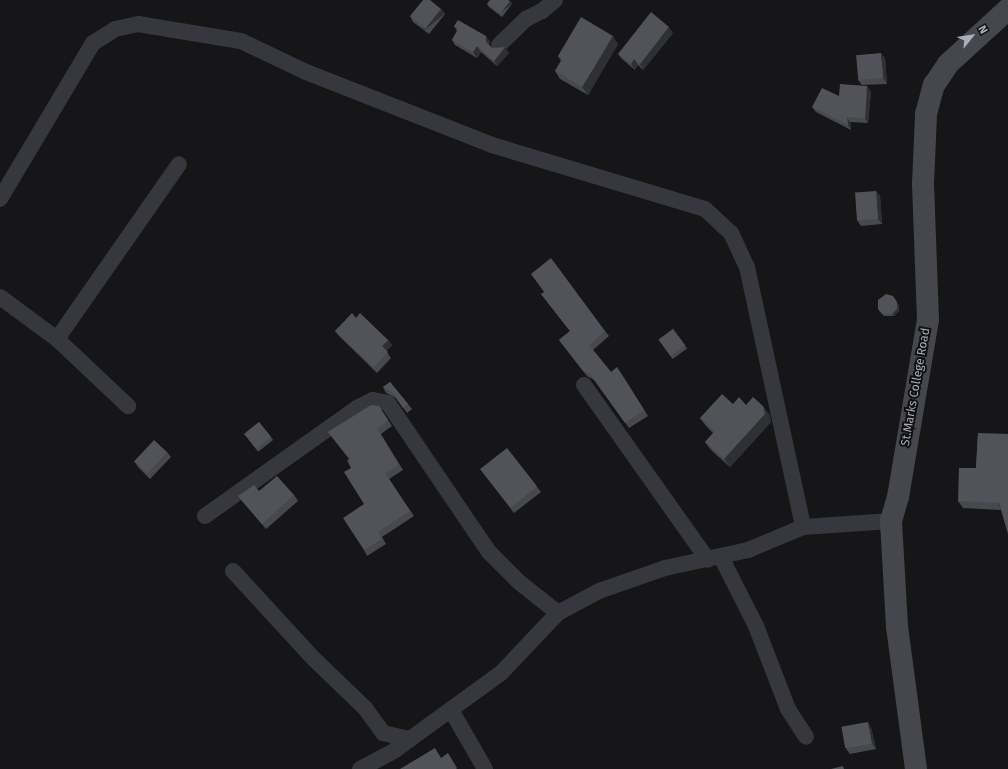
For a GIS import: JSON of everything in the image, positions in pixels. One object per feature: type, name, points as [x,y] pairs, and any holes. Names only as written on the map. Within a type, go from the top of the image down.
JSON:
[{"type":"main road","name":"St.Marks College Road","points":[[916,769],[897,626],[891,521],[898,497],[928,320],[923,184],[926,114],[934,85],[948,64],[1008,9]]},
{"type":"street","points":[[499,45],[526,19],[542,11],[555,0]]},
{"type":"street","points":[[0,199],[67,91],[93,43],[115,29],[138,24],[241,41],[306,72],[492,145],[705,209],[731,233],[747,267],[804,527]]},
{"type":"street","points":[[57,339],[179,164]]},
{"type":"street","points":[[0,297],[57,339],[128,406]]},
{"type":"street","points":[[584,385],[714,558],[756,626],[788,709],[806,737]]},
{"type":"street","points":[[205,516],[357,408],[373,400],[388,403],[489,552],[519,582],[558,613]]},
{"type":"street","points":[[360,769],[410,739],[501,673],[558,613],[606,588],[665,568],[748,550],[804,527],[891,521]]},
{"type":"street","points":[[233,571],[314,659],[365,708],[383,733],[410,739]]},
{"type":"street","points":[[451,710],[485,769]]},
{"type":"building","points":[[423,0],[430,0],[441,9],[425,29],[410,16]]},
{"type":"building","points":[[490,0],[510,1],[500,14],[487,4]]},
{"type":"building","points":[[651,12],[669,27],[640,64],[634,59],[631,64],[618,54]]},
{"type":"building","points":[[581,17],[613,36],[582,87],[555,71],[562,59],[558,56]]},
{"type":"building","points":[[458,20],[486,36],[486,42],[492,48],[505,47],[494,61],[477,46],[473,52],[452,40],[458,29],[454,26]]},
{"type":"building","points":[[881,53],[883,78],[858,80],[856,55]]},
{"type":"building","points":[[840,84],[867,86],[865,118],[847,117],[848,125],[812,107],[822,88],[839,96]]},
{"type":"building","points":[[876,191],[878,219],[857,220],[855,192]]},
{"type":"building","points":[[551,258],[605,331],[589,345],[611,372],[617,367],[644,410],[625,423],[590,374],[583,371],[559,340],[570,331],[541,294],[545,292],[531,274]]},
{"type":"building","points":[[886,294],[893,296],[897,302],[897,309],[892,314],[882,314],[878,309],[878,300]]},
{"type":"building","points":[[352,313],[356,318],[360,313],[388,340],[382,346],[388,352],[373,367],[335,331]]},
{"type":"building","points":[[673,329],[685,345],[671,356],[659,340]]},
{"type":"building","points":[[390,382],[408,404],[403,408],[392,392],[383,387]]},
{"type":"building","points":[[722,394],[733,404],[739,397],[746,405],[753,397],[763,406],[765,414],[724,459],[705,442],[715,431],[700,418]]},
{"type":"building","points":[[371,405],[379,406],[388,420],[377,429],[399,465],[385,473],[410,511],[378,532],[382,539],[364,550],[343,518],[364,504],[344,472],[351,468],[347,460],[350,459],[328,432]]},
{"type":"building","points":[[259,422],[271,437],[256,449],[244,434]]},
{"type":"building","points":[[978,433],[1008,434],[1008,534],[999,503],[958,501],[959,468],[976,468]]},
{"type":"building","points":[[154,440],[167,452],[147,473],[134,461]]},
{"type":"building","points":[[507,448],[537,487],[510,508],[480,469]]},
{"type":"building","points":[[277,476],[294,495],[262,524],[238,496],[254,485],[259,491]]},
{"type":"building","points":[[868,722],[872,744],[845,748],[841,727]]},
{"type":"building","points":[[435,748],[441,758],[448,753],[457,768],[400,769]]},
{"type":"building","points":[[843,766],[844,769],[831,769]]}]
